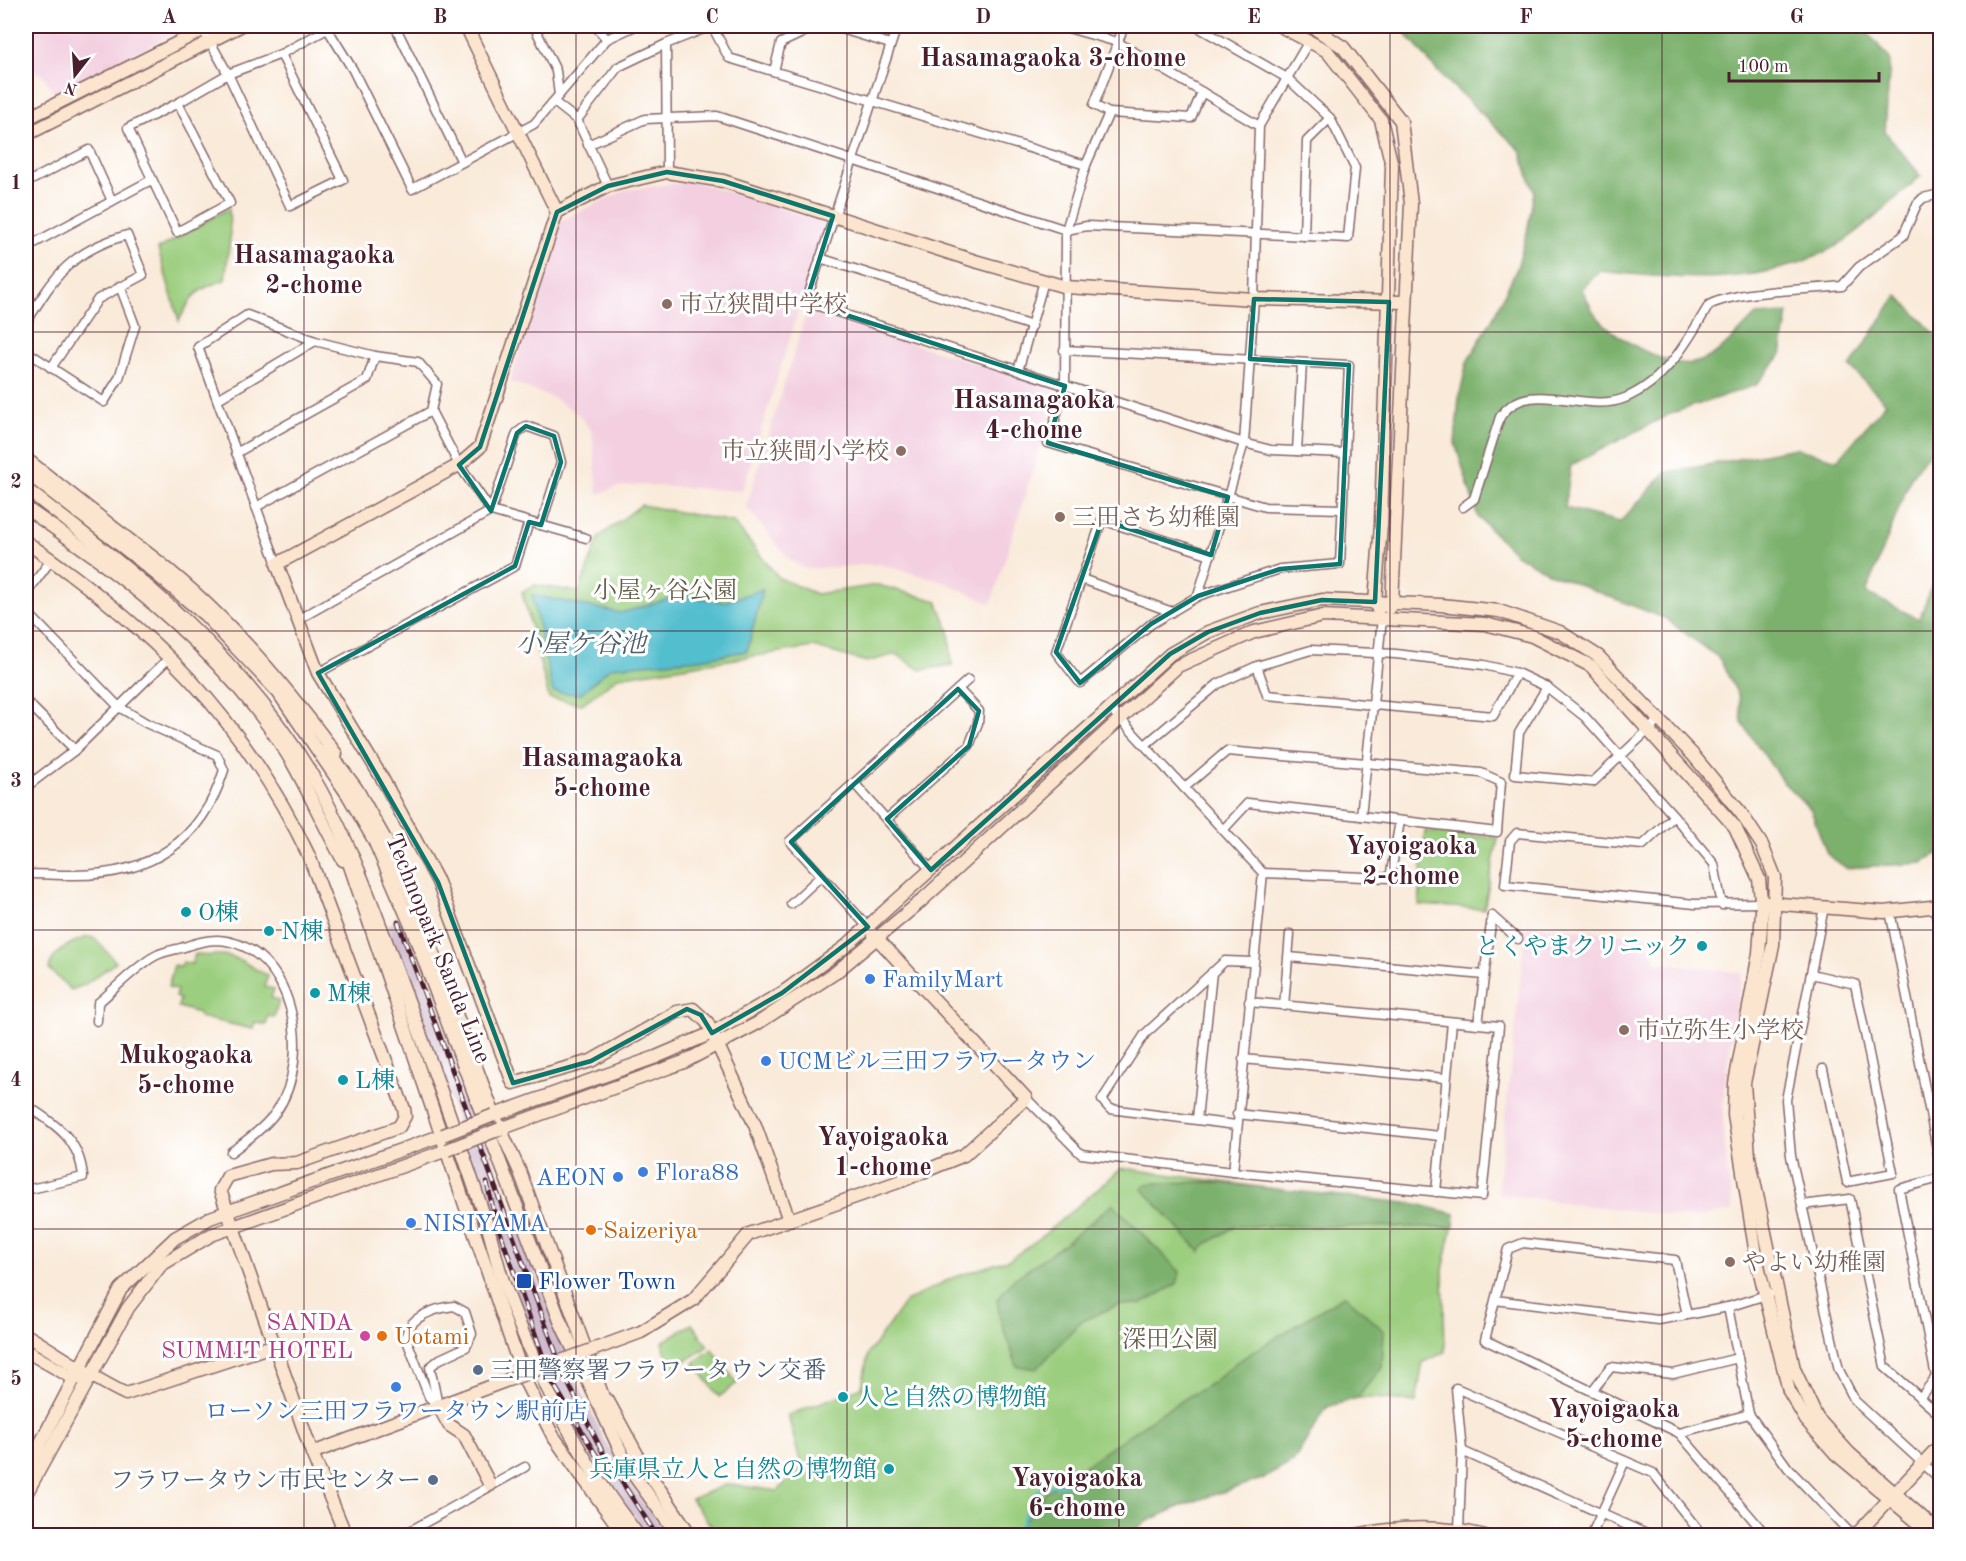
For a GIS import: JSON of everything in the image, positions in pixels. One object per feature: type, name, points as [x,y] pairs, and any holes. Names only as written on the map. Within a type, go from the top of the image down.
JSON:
[{"type":"street","points":[[26,119],[208,32],[240,26]]},
{"type":"street","points":[[395,26],[462,162]]},
{"type":"street","points":[[277,564],[459,465],[480,447],[557,212],[466,26]]},
{"type":"street","points":[[534,26],[556,71],[556,98],[577,120],[608,186]]},
{"type":"street","points":[[595,26],[607,39]]},
{"type":"street","points":[[178,103],[230,203],[177,232],[128,128],[228,74],[281,54],[330,27],[412,189],[534,124],[607,39],[635,26]]},
{"type":"street","points":[[577,120],[618,68],[666,44],[712,26],[729,58],[1086,165]]},
{"type":"street","points":[[774,71],[781,43],[817,26]]},
{"type":"street","points":[[832,26],[890,44]]},
{"type":"street","points":[[897,26],[806,302],[1244,443],[1271,450],[1345,453]]},
{"type":"street","points":[[1062,26],[1117,42],[1259,126]]},
{"type":"street","points":[[1124,26],[1094,105],[1109,112],[1191,118],[1202,92]]},
{"type":"street","points":[[588,145],[645,119],[717,116],[1066,230],[1087,226],[1348,238],[1355,168],[1330,118],[1287,78],[1196,26]]},
{"type":"street","points":[[1280,26],[1327,51],[1381,120],[1392,166],[1389,302],[1375,602],[1382,619]]},
{"type":"street","points":[[1311,26],[1343,47],[1401,121],[1411,204],[1404,302],[1392,603],[1382,619],[1361,816]]},
{"type":"street","points":[[208,32],[290,206],[343,180],[281,54]]},
{"type":"street","points":[[26,135],[208,32]]},
{"type":"street","points":[[1198,597],[1244,443],[1254,299],[1254,234],[1259,126],[1309,41]]},
{"type":"street","points":[[666,44],[667,172]]},
{"type":"street","points":[[1109,112],[1086,165],[1066,230],[1065,386],[1048,443],[1265,507],[1342,509]]},
{"type":"street","points":[[1304,236],[1308,141],[1330,118]]},
{"type":"street","points":[[26,183],[89,150],[112,201]]},
{"type":"street","points":[[557,212],[608,186],[667,172],[723,181],[1066,287],[1254,299],[1404,302]]},
{"type":"street","points":[[26,255],[29,246],[151,180]]},
{"type":"street","points":[[1463,507],[1474,499],[1500,417],[1507,406],[1520,400],[1543,397],[1591,402],[1624,398],[1664,373],[1709,305],[1737,297],[1842,286],[1859,267],[1903,236],[1917,204],[1923,198],[1941,194]]},
{"type":"street","points":[[26,323],[69,262],[98,243],[127,235],[143,275],[98,298],[51,368]]},
{"type":"street","points":[[820,258],[1032,326]]},
{"type":"street","points":[[1018,371],[1044,281]]},
{"type":"street","points":[[26,351],[104,402],[119,378],[135,326],[120,286]]},
{"type":"street","points":[[26,304],[34,310]]},
{"type":"street","points":[[586,538],[491,511],[459,465],[431,411],[437,384],[418,362],[375,356],[315,341],[247,315],[198,347],[318,673],[387,787],[438,882],[513,1083],[591,1061],[687,1009],[701,1015],[715,1039],[755,1125],[789,1220]]},
{"type":"street","points":[[218,399],[315,341]]},
{"type":"street","points":[[1064,350],[1349,365],[1340,564],[1280,569],[1198,597],[1125,644],[1080,683],[1056,652],[1102,520],[1211,555]]},
{"type":"street","points":[[236,453],[367,380],[375,356]]},
{"type":"street","points":[[1297,451],[1302,363]]},
{"type":"street","points":[[256,507],[431,411]]},
{"type":"street","points":[[299,619],[491,511],[517,433],[526,426],[554,436],[561,462],[541,525]]},
{"type":"street","points":[[26,459],[186,582],[241,636],[303,710],[345,765],[375,814],[414,902],[494,1115],[520,1172],[628,1467]]},
{"type":"street","name":"Technopark Sanda Line","points":[[26,472],[137,558],[206,616],[278,692],[348,795],[374,840],[410,923],[560,1321],[628,1467],[678,1536]]},
{"type":"street","name":"Technopark Sanda Line","points":[[26,489],[161,596],[232,666],[280,726],[320,789],[355,857],[451,1120],[489,1232],[503,1282],[537,1369],[555,1410],[603,1490],[639,1536]]},
{"type":"street","points":[[26,508],[103,564],[206,652],[234,684],[292,762],[351,874]]},
{"type":"street","points":[[318,673],[515,566],[529,522]]},
{"type":"street","points":[[26,543],[113,606],[170,657],[213,704],[253,755],[291,818],[326,896],[405,1116],[399,1127],[297,1163],[271,1164],[228,1176],[220,1190],[312,1453],[346,1536]]},
{"type":"street","points":[[142,549],[206,616]]},
{"type":"street","points":[[26,594],[51,560]]},
{"type":"street","points":[[103,564],[161,596]]},
{"type":"street","points":[[1082,579],[1172,612]]},
{"type":"street","points":[[26,1494],[128,1308],[161,1265],[211,1236],[684,1062],[845,947],[1170,654],[1208,632],[1260,613],[1322,600],[1499,611],[1560,633],[1598,656],[1694,755],[1742,813],[1762,845],[1775,878],[1773,945],[1744,1083],[1749,1157],[1789,1391],[1806,1420],[1836,1454],[1941,1533]]},
{"type":"street","points":[[26,612],[119,707],[146,723],[217,755],[224,770],[216,796],[195,828],[173,848],[137,867],[74,876],[26,874]]},
{"type":"street","points":[[26,1471],[121,1289],[175,1238],[210,1218],[656,1057],[758,1023],[835,973],[877,939],[1078,760],[1178,666],[1254,632],[1323,616],[1485,624],[1532,636],[1591,666],[1735,827],[1759,879],[1761,903],[1759,953],[1735,1083],[1734,1115],[1757,1261],[1772,1293]]},
{"type":"street","points":[[1145,745],[1218,684],[1257,666],[1311,650],[1379,653],[1484,665],[1517,673],[1547,687],[1585,717],[1674,816],[1714,864],[1722,905]]},
{"type":"street","points":[[26,788],[75,750],[170,657]]},
{"type":"street","points":[[1257,666],[1267,695],[1493,716],[1517,673]]},
{"type":"street","points":[[968,680],[790,842],[877,939],[1081,1154],[1233,1172],[1482,1196],[1499,1026],[1249,1002]]},
{"type":"street","points":[[1547,687],[1519,733],[1515,775],[1593,782],[1659,720]]},
{"type":"street","points":[[886,819],[969,746],[978,723],[979,711],[958,689]]},
{"type":"street","points":[[26,701],[75,750]]},
{"type":"street","points":[[1109,711],[1118,722],[1145,745],[1263,873],[1390,878],[1400,821]]},
{"type":"street","points":[[295,716],[327,749],[356,788],[386,841]]},
{"type":"street","points":[[1184,788],[1227,751],[1481,773],[1501,782],[1497,832],[1248,803],[1223,830]]},
{"type":"street","points":[[854,783],[931,870]]},
{"type":"street","points":[[320,789],[346,852],[351,874],[443,1135],[519,1363],[553,1436],[625,1536]]},
{"type":"street","points":[[1674,816],[1643,844],[1517,833],[1510,841],[1505,885],[1722,905],[1761,903],[1890,911],[1938,907],[1941,934]]},
{"type":"street","points":[[1233,1172],[1252,962],[1263,873]]},
{"type":"street","points":[[791,904],[821,876]]},
{"type":"street","points":[[1824,907],[1786,1100],[1791,1156],[1839,1370],[1855,1401],[1941,1479]]},
{"type":"street","points":[[1890,911],[1941,1164]]},
{"type":"street","points":[[1478,1024],[1492,916],[1518,939]]},
{"type":"street","points":[[1284,1006],[1290,934]]},
{"type":"street","points":[[97,1021],[98,1003],[155,956],[217,940],[244,947],[274,970],[296,1030],[294,1072],[276,1111],[258,1131],[231,1152]]},
{"type":"street","points":[[1289,957],[1485,975]]},
{"type":"street","points":[[1236,1125],[1110,1109],[1102,1100],[1145,1034],[1212,972],[1225,961],[1252,962]]},
{"type":"street","points":[[1197,1119],[1212,972]]},
{"type":"street","points":[[1811,974],[1856,984],[1893,1173],[1846,1182],[1823,1069]]},
{"type":"street","points":[[1436,1192],[1452,1022]]},
{"type":"street","points":[[1243,1059],[1445,1078]]},
{"type":"street","points":[[312,1453],[641,1332],[693,1300],[749,1234],[901,1181],[964,1155],[1026,1098]]},
{"type":"street","points":[[26,1105],[64,1130],[78,1154],[83,1177],[26,1190]]},
{"type":"street","points":[[1237,1114],[1440,1136]]},
{"type":"street","points":[[1921,1397],[1936,1377],[1899,1189],[1941,1178]]},
{"type":"street","points":[[1802,1205],[1850,1198],[1885,1367],[1941,1415]]},
{"type":"street","points":[[1688,1315],[1675,1260],[1522,1243],[1508,1248],[1485,1340],[1678,1433],[1767,1536]]},
{"type":"street","points":[[1495,1300],[1658,1320],[1728,1307],[1772,1293]]},
{"type":"street","points":[[438,1405],[429,1397],[406,1338],[406,1330],[409,1324],[423,1316],[454,1306],[465,1312],[472,1334],[462,1351],[440,1359],[430,1367],[438,1405],[449,1425],[464,1435],[490,1485]]},
{"type":"street","points":[[1728,1307],[1749,1414],[1788,1468],[1854,1536],[1941,1446]]},
{"type":"street","points":[[26,1335],[79,1366],[90,1377],[126,1394],[274,1345]]},
{"type":"street","points":[[26,1351],[73,1378],[90,1377]]},
{"type":"street","points":[[1592,1391],[1611,1367],[1672,1374],[1738,1358]]},
{"type":"street","points":[[519,1363],[578,1460],[603,1490]]},
{"type":"street","points":[[595,1376],[640,1460],[691,1536]]},
{"type":"street","points":[[1460,1530],[1462,1451],[1456,1388],[1653,1473],[1700,1532],[1689,1536]]},
{"type":"street","points":[[1678,1433],[1749,1414]]},
{"type":"street","points":[[1462,1451],[1651,1536]]},
{"type":"street","points":[[1591,1536],[1624,1461]]},
{"type":"street","points":[[401,1536],[525,1467]]},
{"type":"street","points":[[1893,1496],[1928,1536]]},
{"type":"street","points":[[1350,1536],[1427,1529],[1460,1530],[1485,1536]]},
{"type":"highlighted area","points":[[667,172],[723,181],[833,216],[806,302],[1065,386],[1048,443],[1228,497],[1211,555],[1102,520],[1056,652],[1080,683],[1151,624],[1198,596],[1280,569],[1340,564],[1349,365],[1250,359],[1254,299],[1389,302],[1375,602],[1322,600],[1260,613],[1208,632],[1170,654],[931,870],[887,819],[969,746],[979,711],[958,689],[791,842],[868,927],[782,993],[712,1033],[701,1015],[687,1009],[591,1061],[513,1083],[438,882],[318,673],[515,566],[529,522],[541,525],[561,462],[554,436],[526,426],[517,433],[491,511],[459,465],[480,447],[557,212],[608,186]]},
{"type":"shaded area","points":[[26,26],[190,26],[54,93],[42,74],[28,69]]},
{"type":"shaded area","name":"市立狭間中学校","points":[[693,181],[826,222],[742,491],[638,485],[616,487],[598,494],[592,432],[580,416],[554,398],[510,382],[558,225],[562,220],[626,190]]},
{"type":"shaded area","name":"市立狭間小学校","points":[[807,311],[1054,388],[1057,393],[991,604],[942,581],[879,564],[805,569],[789,559],[746,507]]},
{"type":"shaded area","points":[[403,919],[573,1373],[605,1441],[637,1494],[668,1535],[649,1535],[626,1507],[578,1437],[551,1385],[503,1260],[457,1119],[387,925]]},
{"type":"shaded area","name":"市立弥生小学校","points":[[1526,925],[1647,936],[1656,962],[1742,973],[1724,1086],[1723,1130],[1733,1211],[1690,1218],[1497,1194]]},
{"type":"green space","points":[[1399,26],[1590,26],[1599,32],[1632,31],[1637,26],[1862,26],[1890,59],[1885,132],[1921,176],[1857,232],[1836,246],[1809,259],[1780,269],[1751,274],[1691,278],[1600,271],[1582,289],[1595,314],[1626,341],[1654,355],[1681,363],[1693,363],[1711,356],[1728,344],[1756,315],[1788,313],[1781,355],[1756,385],[1672,413],[1571,465],[1565,508],[1620,522],[1665,473],[1795,448],[1838,460],[1886,403],[1850,367],[1897,295],[1937,336],[1940,335],[1940,437],[1911,477],[1866,593],[1919,619],[1940,565],[1940,852],[1923,863],[1846,868],[1827,854],[1811,810],[1783,782],[1742,723],[1739,697],[1719,658],[1664,618],[1549,573],[1515,554],[1478,517],[1455,443],[1459,398],[1467,362],[1494,316],[1517,268],[1527,233],[1534,192],[1521,151],[1440,74]]},
{"type":"green space","points":[[229,208],[230,238],[225,280],[196,294],[179,321],[158,249]]},
{"type":"green space","name":"小屋ヶ谷公園","points":[[641,505],[733,522],[779,578],[816,594],[878,585],[937,601],[949,631],[952,665],[920,670],[896,654],[867,662],[813,647],[618,677],[582,704],[549,698],[522,592],[535,585],[579,592],[599,537]]},
{"type":"green space","points":[[1425,831],[1498,838],[1484,909],[1419,905]]},
{"type":"green space","points":[[87,937],[95,938],[116,962],[84,985],[71,990],[49,969],[58,953]]},
{"type":"green space","points":[[195,954],[224,955],[244,962],[268,975],[265,987],[274,989],[271,998],[279,1001],[274,1017],[268,1016],[266,1025],[255,1022],[253,1029],[199,1017],[199,1013],[178,1007],[180,999],[175,997],[177,990],[168,987],[174,965],[181,967],[183,962],[192,964]]},
{"type":"green space","name":"深田公園","points":[[1122,1168],[1455,1214],[1443,1270],[1445,1352],[1423,1362],[1416,1402],[1360,1398],[1338,1402],[1328,1407],[1318,1417],[1293,1462],[1157,1501],[1131,1535],[718,1535],[691,1499],[727,1484],[778,1491],[801,1465],[788,1415],[862,1387],[868,1354],[905,1302],[952,1278],[1010,1259],[1040,1238]]},
{"type":"green space","points":[[1209,1182],[1417,1204],[1455,1214],[1454,1227],[1236,1226],[1206,1244],[1200,1252],[1142,1188],[1149,1183]]},
{"type":"green space","points":[[1113,1204],[1180,1272],[1177,1284],[1142,1304],[1118,1305],[1080,1322],[1037,1369],[1017,1366],[1000,1319],[997,1299],[1014,1279],[1064,1244]]},
{"type":"green space","points":[[1345,1295],[1384,1331],[1382,1367],[1357,1398],[1327,1407],[1293,1462],[1262,1479],[1183,1505],[1144,1523],[1127,1535],[1023,1535],[1023,1522],[1046,1492],[1164,1411],[1212,1383],[1235,1363]]},
{"type":"green space","points":[[692,1324],[708,1346],[672,1370],[662,1342]]},
{"type":"green space","points":[[712,1349],[737,1383],[719,1397],[694,1363]]},
{"type":"water","name":"小屋ケ谷池","points":[[763,589],[747,651],[700,659],[611,667],[580,694],[553,692],[532,595],[621,613],[682,595],[724,602]]},
{"type":"waterway","points":[[1014,1536],[1022,1524],[1030,1501],[1039,1490],[1047,1486],[1074,1482],[1090,1469]]},
{"type":"railway","points":[[398,922],[564,1375],[603,1453],[657,1536]]},
{"type":"railway","points":[[487,1183],[495,1217],[551,1380],[605,1470]]},
{"type":"place","name":"市立狭間中学校","points":[[667,304]]},
{"type":"place","name":"市立狭間小学校","points":[[901,451]]},
{"type":"place","name":"三田さち幼稚園","points":[[1060,517]]},
{"type":"place","name":"O棟","points":[[186,912]]},
{"type":"place","name":"N棟","points":[[269,931]]},
{"type":"place","name":"とくやまクリニック","points":[[1702,946]]},
{"type":"place","name":"FamilyMart","points":[[870,979]]},
{"type":"place","name":"M棟","points":[[315,993]]},
{"type":"place","name":"市立弥生小学校","points":[[1624,1030]]},
{"type":"place","name":"UCMビル三田フラワータウン","points":[[766,1061]]},
{"type":"place","name":"L棟","points":[[343,1080]]},
{"type":"place","name":"Flora88","points":[[643,1172]]},
{"type":"place","name":"AEON","points":[[618,1177]]},
{"type":"place","name":"NISIYAMA","points":[[411,1223]]},
{"type":"place","name":"Saizeriya","points":[[591,1230]]},
{"type":"place","name":"やよい幼稚園","points":[[1730,1262]]},
{"type":"place","name":"Flower Town","points":[[524,1281]]},
{"type":"place","name":"SANDA SUMMIT HOTEL","points":[[365,1336]]},
{"type":"place","name":"Uotami","points":[[382,1336]]},
{"type":"place","name":"三田警察署フラワータウン交番","points":[[478,1370]]},
{"type":"place","name":"ローソン三田フラワータウン駅前店","points":[[396,1387]]},
{"type":"place","name":"人と自然の博物館","points":[[843,1397]]},
{"type":"place","name":"兵庫県立人と自然の博物館","points":[[889,1469]]},
{"type":"place","name":"フラワータウン市民センター","points":[[433,1480]]},
{"type":"district","name":"Hasamagaoka 3-chome","points":[[1053,57]]},
{"type":"district","name":"Hasamagaoka 2-chome","points":[[314,269]]},
{"type":"district","name":"Hasamagaoka 4-chome","points":[[1034,414]]},
{"type":"district","name":"Hasamagaoka 5-chome","points":[[602,772]]},
{"type":"district","name":"Yayoigaoka 2-chome","points":[[1411,860]]},
{"type":"district","name":"Mukogaoka 5-chome","points":[[186,1069]]},
{"type":"district","name":"Yayoigaoka 1-chome","points":[[883,1151]]},
{"type":"district","name":"Yayoigaoka 5-chome","points":[[1614,1423]]},
{"type":"district","name":"Yayoigaoka 6-chome","points":[[1077,1492]]}]
